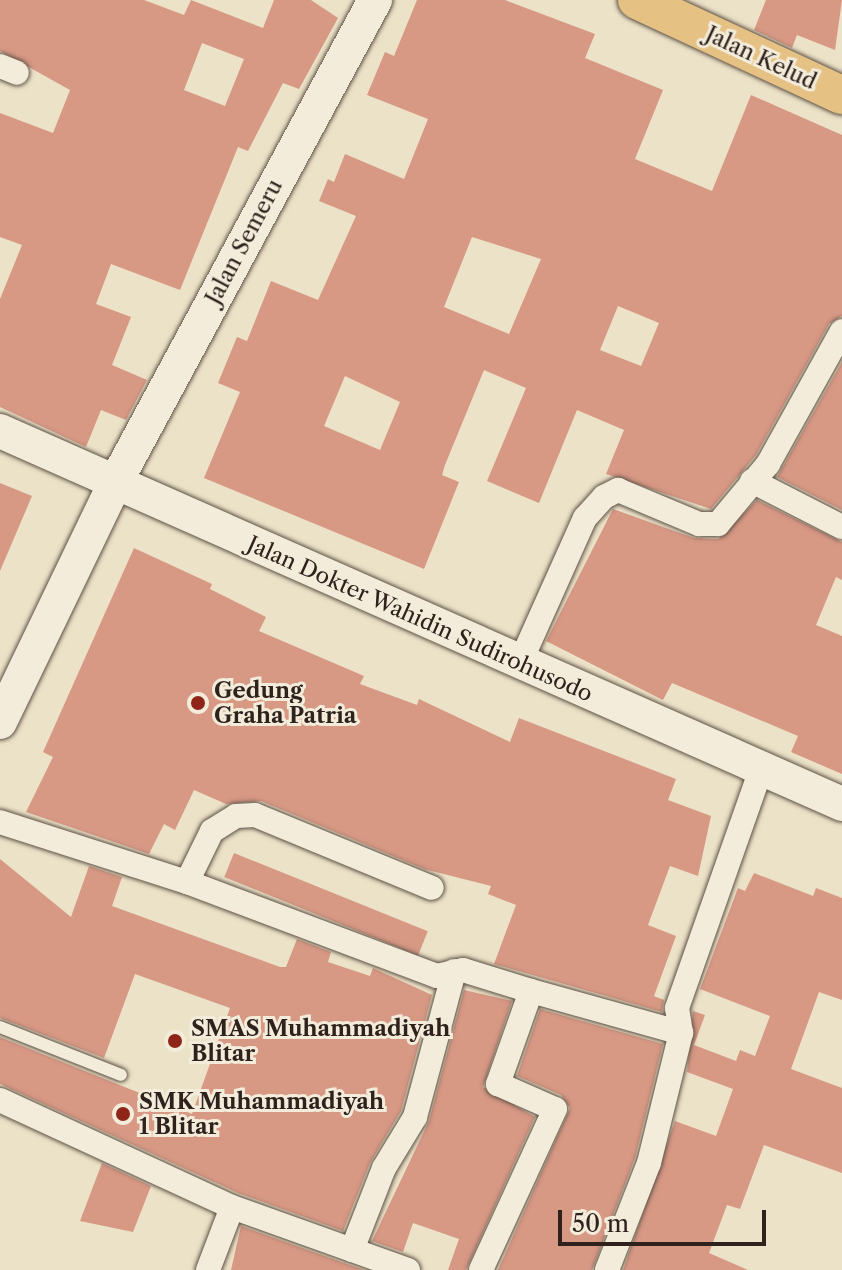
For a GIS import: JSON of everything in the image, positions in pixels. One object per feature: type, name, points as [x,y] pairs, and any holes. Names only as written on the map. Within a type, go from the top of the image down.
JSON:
[{"type":"main road","name":"Jalan Semeru","points":[[0,722],[114,485],[375,0]]},
{"type":"main road","name":"Jalan Kelud","points":[[637,0],[842,95]]},
{"type":"main road","name":"Jalan Dokter Wahidin Sudirohusodo","points":[[0,431],[114,485],[842,804]]},
{"type":"street","points":[[520,663],[585,518],[604,497],[618,490],[714,525],[752,481],[842,331]]},
{"type":"street","points":[[752,481],[842,527]]},
{"type":"street","points":[[607,1270],[649,1163],[681,1033],[677,1008],[761,769]]},
{"type":"street","points":[[187,882],[212,831],[236,816],[255,815],[432,888]]},
{"type":"street","points":[[0,822],[187,882],[437,976],[454,971],[681,1033]]},
{"type":"street","points":[[352,1250],[384,1168],[415,1117],[454,971]]},
{"type":"street","points":[[481,1270],[555,1109],[498,1084],[531,991]]},
{"type":"street","points":[[0,1100],[232,1207],[408,1270]]},
{"type":"street","points":[[208,1270],[232,1207]]},
{"type":"lane","points":[[0,1027],[121,1075]]},
{"type":"building","points":[[0,0],[144,0],[184,15],[191,0],[263,28],[274,0],[311,0],[338,18],[299,89],[283,83],[248,151],[238,147],[180,290],[111,264],[96,304],[131,317],[112,365],[147,380],[126,420],[101,410],[86,447],[0,407],[0,299],[22,245],[0,237],[0,113],[53,133],[70,90],[0,51]],"holes":[[[202,43],[244,59],[225,106],[184,90]]]},
{"type":"building","points":[[417,0],[505,0],[595,34],[585,58],[663,90],[635,159],[712,191],[751,95],[842,135],[842,316],[829,324],[756,455],[711,509],[606,474],[624,430],[577,410],[539,503],[487,481],[526,388],[484,370],[445,465],[442,475],[459,482],[424,569],[204,478],[240,392],[218,383],[237,337],[247,341],[271,281],[318,300],[356,216],[319,201],[328,179],[334,182],[345,154],[404,179],[428,119],[367,95],[385,52],[394,56]],"holes":[[[472,237],[541,259],[509,334],[444,307]],[[618,306],[659,323],[641,366],[600,350]],[[345,376],[400,402],[380,450],[324,426]]]},
{"type":"building","points":[[766,0],[842,0],[835,50],[797,35],[792,48],[754,30]]},
{"type":"building","points":[[842,362],[842,510],[777,477]]},
{"type":"building","points":[[0,483],[32,496],[0,571]]},
{"type":"building","points":[[757,500],[842,542],[842,580],[836,577],[816,625],[842,636],[842,774],[791,752],[798,736],[672,683],[663,700],[546,641],[613,509],[694,538],[718,539]]},
{"type":"building","points":[[134,548],[212,584],[210,589],[266,617],[259,631],[364,676],[360,684],[417,705],[419,699],[510,742],[519,718],[676,779],[668,800],[711,816],[698,876],[670,866],[648,925],[676,936],[654,996],[664,1000],[662,1012],[494,964],[516,905],[488,894],[491,886],[424,869],[261,801],[226,804],[194,790],[175,830],[164,824],[149,854],[26,812],[53,757],[43,752]]},
{"type":"building","points":[[234,853],[428,931],[418,955],[224,877]]},
{"type":"building","points":[[0,859],[71,917],[89,866],[122,877],[112,906],[280,967],[286,967],[297,939],[331,952],[328,962],[370,976],[373,968],[432,995],[401,1111],[370,1163],[343,1231],[238,1193],[0,1084],[0,1037],[192,1114],[230,1008],[135,974],[104,1058],[0,1018]]},
{"type":"building","points":[[754,873],[813,896],[816,888],[842,898],[842,1000],[819,992],[791,1069],[842,1088],[842,1173],[764,1145],[740,1209],[727,1205],[709,1253],[748,1270],[623,1270],[675,1121],[716,1136],[733,1089],[687,1072],[693,1011],[705,1015],[694,1045],[736,1061],[740,1050],[755,1056],[770,1016],[700,989],[738,888],[745,891]]},
{"type":"building","points":[[464,990],[512,1001],[483,1087],[535,1117],[466,1270],[448,1270],[459,1239],[413,1223],[403,1252],[372,1241],[429,1121]]},
{"type":"building","points":[[540,1009],[663,1044],[635,1158],[592,1270],[498,1270],[570,1108],[561,1095],[517,1076]]},
{"type":"building","points":[[102,1163],[151,1186],[133,1232],[80,1221]]},
{"type":"building","points":[[241,1226],[347,1264],[364,1270],[231,1270]]},
{"type":"place","name":"Gedung Graha Patria","points":[[198,703]]},
{"type":"place","name":"SMAS Muhammadiyah Blitar","points":[[175,1041]]},
{"type":"place","name":"SMK Muhammadiyah 1 Blitar","points":[[123,1114]]}]
